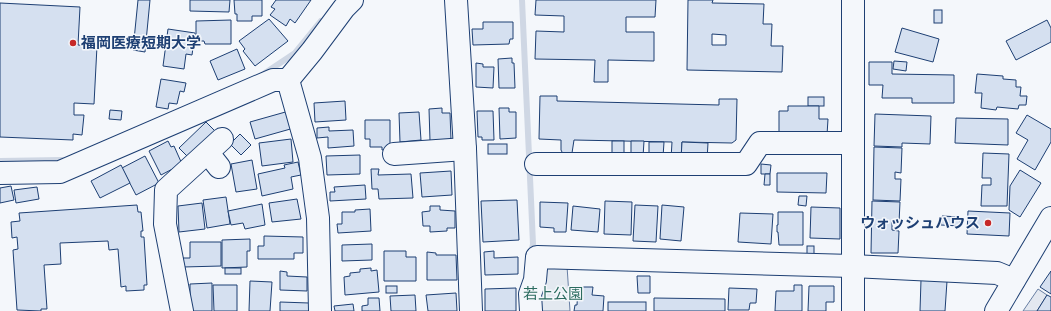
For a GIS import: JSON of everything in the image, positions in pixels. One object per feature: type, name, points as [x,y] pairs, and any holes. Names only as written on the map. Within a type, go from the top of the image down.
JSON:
[{"type":"street","points":[[456,0],[465,149],[471,311]]},
{"type":"street","points":[[853,0],[853,311]]},
{"type":"street","points":[[288,80],[312,51],[345,3]]},
{"type":"street","points":[[0,172],[60,172],[273,80],[288,80]]},
{"type":"street","points":[[288,80],[310,158],[318,218],[320,311]]},
{"type":"street","points":[[536,164],[746,164],[760,143],[853,143]]},
{"type":"street","points":[[394,154],[465,149]]},
{"type":"street","points":[[182,311],[165,224],[166,190],[216,153]]},
{"type":"street","points":[[996,311],[1051,218]]},
{"type":"street","points":[[531,311],[530,294],[535,280],[537,257],[852,266],[997,273],[1014,280]]},
{"type":"green space","name":"若上公園","points":[[539,265],[567,266],[570,311],[535,311]]},
{"type":"shaded area","points":[[1038,289],[1047,295],[1037,311],[1023,311]]},
{"type":"building","points":[[138,0],[150,0],[145,52],[133,50]]},
{"type":"building","points":[[190,0],[230,0],[229,12],[190,11]]},
{"type":"building","points":[[234,0],[262,0],[262,16],[252,16],[252,21],[237,21]]},
{"type":"building","points":[[276,0],[311,0],[295,23],[290,19],[286,26],[270,15],[275,9],[271,7]]},
{"type":"building","points":[[536,0],[656,0],[655,17],[626,17],[626,32],[654,32],[654,61],[608,60],[608,82],[594,82],[595,60],[535,59],[536,31],[564,32],[564,16],[535,15]]},
{"type":"building","points":[[688,0],[713,0],[712,3],[764,4],[763,24],[772,24],[771,46],[783,46],[782,72],[687,70]],"holes":[[[712,34],[726,35],[726,45],[712,45]]]},
{"type":"building","points":[[0,3],[80,7],[78,45],[97,46],[94,104],[74,103],[74,115],[84,115],[82,135],[73,134],[73,140],[0,137]]},
{"type":"building","points":[[934,10],[942,10],[942,23],[934,23]]},
{"type":"building","points":[[269,19],[288,41],[255,66],[243,51],[245,49],[239,41]]},
{"type":"building","points":[[231,20],[231,44],[205,44],[204,41],[196,41],[196,21]]},
{"type":"building","points":[[1047,20],[1051,28],[1051,42],[1016,60],[1006,41]]},
{"type":"building","points":[[483,22],[513,22],[513,39],[510,39],[509,44],[473,45],[472,29],[483,29]]},
{"type":"building","points":[[902,28],[939,39],[933,62],[895,52]]},
{"type":"building","points":[[168,29],[195,33],[192,55],[186,54],[184,69],[163,66]]},
{"type":"building","points":[[237,49],[245,69],[218,80],[210,61]]},
{"type":"building","points":[[512,58],[512,63],[514,63],[515,88],[499,88],[498,59]]},
{"type":"building","points":[[894,61],[907,62],[906,71],[893,69]]},
{"type":"building","points":[[869,62],[892,62],[892,74],[954,75],[954,103],[912,103],[912,98],[882,98],[883,85],[869,85]]},
{"type":"building","points":[[476,63],[483,64],[483,67],[494,67],[493,88],[476,87]]},
{"type":"building","points":[[977,74],[1003,76],[1003,79],[1016,80],[1016,87],[1021,87],[1020,96],[1027,96],[1026,105],[1019,105],[1018,109],[997,107],[996,110],[981,108],[982,93],[975,93]]},
{"type":"building","points":[[161,79],[186,83],[184,92],[180,91],[177,104],[169,103],[168,109],[156,107]]},
{"type":"building","points":[[540,96],[557,96],[557,101],[719,105],[719,99],[737,99],[736,140],[732,143],[682,142],[681,159],[671,159],[672,142],[574,140],[572,153],[570,155],[563,154],[561,150],[561,140],[539,139]]},
{"type":"building","points":[[808,97],[824,97],[824,106],[808,106]]},
{"type":"building","points":[[345,101],[346,120],[315,122],[314,103]]},
{"type":"building","points":[[788,106],[819,106],[819,119],[828,119],[827,135],[779,134],[779,111],[788,111]]},
{"type":"building","points":[[442,108],[442,113],[450,113],[451,140],[430,141],[429,109]]},
{"type":"building","points":[[499,108],[509,108],[509,112],[516,112],[516,138],[500,139]]},
{"type":"building","points":[[110,110],[122,111],[121,120],[109,119]]},
{"type":"building","points":[[289,111],[294,128],[255,139],[250,122]]},
{"type":"building","points":[[477,111],[493,111],[494,140],[482,140],[482,137],[478,137]]},
{"type":"building","points":[[419,112],[421,140],[400,142],[399,113]]},
{"type":"building","points":[[875,114],[931,116],[930,144],[902,143],[902,147],[874,146]]},
{"type":"building","points":[[1027,115],[1051,129],[1051,142],[1035,170],[1017,159],[1028,140],[1016,133]]},
{"type":"building","points":[[956,118],[1008,119],[1008,145],[955,143]]},
{"type":"building","points":[[365,120],[390,120],[390,150],[382,150],[382,147],[370,147],[370,139],[365,139]]},
{"type":"building","points":[[206,122],[216,132],[189,158],[179,148]]},
{"type":"building","points":[[329,127],[329,131],[353,130],[354,146],[328,148],[328,137],[317,138],[317,128]]},
{"type":"building","points":[[240,134],[251,145],[241,155],[230,144]]},
{"type":"building","points":[[291,139],[293,162],[262,166],[259,143]]},
{"type":"building","points":[[168,141],[171,147],[174,146],[182,164],[161,175],[149,151]]},
{"type":"building","points":[[612,141],[624,141],[624,156],[612,156]]},
{"type":"building","points":[[631,141],[644,141],[643,157],[631,156]]},
{"type":"building","points":[[649,142],[664,142],[663,157],[649,157]]},
{"type":"building","points":[[682,142],[708,143],[707,160],[681,159]]},
{"type":"building","points":[[488,144],[507,144],[507,154],[488,154]]},
{"type":"building","points":[[874,147],[902,148],[901,173],[895,172],[895,179],[901,179],[900,201],[873,200]]},
{"type":"building","points":[[983,153],[1009,154],[1007,206],[981,206],[982,185],[991,185],[991,178],[982,178]]},
{"type":"building","points":[[360,155],[360,174],[327,175],[326,156]]},
{"type":"building","points":[[145,156],[159,183],[136,195],[122,168]]},
{"type":"building","points":[[252,160],[257,189],[236,192],[231,164]]},
{"type":"building","points":[[298,162],[301,175],[291,177],[293,189],[262,196],[258,174],[285,168],[284,165]]},
{"type":"building","points":[[761,164],[771,165],[770,174],[761,174]]},
{"type":"building","points":[[121,165],[130,183],[100,198],[91,181]]},
{"type":"building","points":[[371,169],[379,169],[378,175],[411,174],[413,198],[379,199],[378,189],[372,189]]},
{"type":"building","points":[[1020,170],[1041,183],[1020,217],[1009,210],[1010,186]]},
{"type":"building","points":[[451,171],[452,195],[422,197],[420,173]]},
{"type":"building","points":[[777,173],[827,173],[826,193],[777,192]]},
{"type":"building","points":[[765,174],[770,174],[770,185],[764,185]]},
{"type":"building","points":[[365,185],[366,199],[330,201],[330,192],[335,192],[334,187]]},
{"type":"building","points":[[11,186],[14,200],[0,203],[0,188]]},
{"type":"building","points":[[37,187],[39,199],[16,203],[14,190]]},
{"type":"building","points":[[799,196],[807,196],[806,206],[798,205]]},
{"type":"building","points":[[226,197],[230,224],[207,228],[203,200]]},
{"type":"building","points":[[297,199],[301,219],[272,222],[269,203]]},
{"type":"building","points":[[517,200],[519,240],[483,242],[481,201]]},
{"type":"building","points":[[605,201],[632,202],[631,235],[604,234]]},
{"type":"building","points":[[872,201],[900,202],[899,223],[892,222],[892,230],[899,231],[898,253],[871,253]]},
{"type":"building","points":[[540,202],[568,203],[566,232],[554,232],[554,228],[540,227]]},
{"type":"building","points":[[202,203],[205,229],[179,232],[178,206]]},
{"type":"building","points":[[262,204],[265,225],[245,229],[243,223],[231,225],[228,211]]},
{"type":"building","points":[[137,205],[138,212],[141,212],[143,231],[141,231],[141,237],[144,237],[147,285],[144,285],[144,290],[126,291],[126,286],[121,287],[118,249],[109,250],[108,241],[60,243],[61,264],[44,265],[47,309],[41,309],[41,311],[17,310],[13,250],[18,249],[17,237],[12,238],[11,222],[20,221],[19,213]]},
{"type":"building","points":[[635,205],[658,206],[656,242],[633,241]]},
{"type":"building","points":[[662,205],[684,207],[681,241],[660,239]]},
{"type":"building","points":[[430,206],[440,206],[440,210],[455,211],[455,228],[447,228],[447,231],[430,232],[430,226],[423,226],[422,212],[430,211]]},
{"type":"building","points":[[573,206],[600,209],[598,232],[571,230]]},
{"type":"building","points":[[811,207],[840,208],[840,239],[810,238]]},
{"type":"building","points":[[370,209],[371,231],[338,233],[337,224],[342,224],[342,212],[355,212],[355,210]]},
{"type":"building","name":"ウォッシュハウス","points":[[968,211],[1010,213],[1009,236],[967,234]]},
{"type":"building","points":[[778,212],[803,212],[803,245],[779,245],[777,232]]},
{"type":"building","points":[[740,213],[773,214],[771,244],[738,242]]},
{"type":"building","points":[[942,216],[960,217],[960,226],[941,225]]},
{"type":"building","points":[[264,236],[303,237],[303,253],[294,253],[294,259],[258,259],[258,246],[264,246]]},
{"type":"building","points":[[250,239],[250,251],[247,251],[247,267],[222,268],[222,240]]},
{"type":"building","points":[[190,242],[221,242],[221,266],[183,267],[183,258],[190,258]]},
{"type":"building","points":[[372,244],[372,260],[342,261],[342,245]]},
{"type":"building","points":[[807,246],[814,246],[814,256],[807,256]]},
{"type":"building","points":[[384,251],[406,251],[406,257],[416,257],[416,281],[384,281]]},
{"type":"building","points":[[494,251],[494,258],[518,257],[518,274],[485,275],[484,252]]},
{"type":"building","points":[[427,252],[436,253],[436,255],[456,255],[457,280],[427,280]]},
{"type":"building","points":[[225,268],[241,268],[241,274],[225,274]]},
{"type":"building","points":[[371,268],[371,271],[377,270],[379,292],[345,295],[344,277],[350,276],[350,273],[360,272],[360,269]]},
{"type":"building","points":[[280,271],[287,272],[287,276],[307,277],[307,291],[280,290]]},
{"type":"building","points":[[1051,271],[1051,294],[1040,287]]},
{"type":"building","points":[[637,276],[650,276],[650,293],[638,293]]},
{"type":"building","points":[[921,280],[947,281],[945,311],[920,311]]},
{"type":"building","points":[[250,281],[272,282],[270,311],[249,311]]},
{"type":"building","points":[[212,283],[212,311],[190,311],[190,284]]},
{"type":"building","points":[[213,285],[237,285],[237,311],[214,311]]},
{"type":"building","points":[[794,285],[802,285],[802,311],[775,311],[776,291],[794,291]]},
{"type":"building","points":[[386,286],[397,286],[397,293],[386,293]]},
{"type":"building","points":[[809,286],[834,286],[834,302],[826,302],[826,311],[808,311]]},
{"type":"building","points":[[578,287],[593,287],[592,295],[604,296],[603,311],[574,311],[575,305],[577,305]]},
{"type":"building","points":[[516,288],[516,311],[485,311],[485,289]]},
{"type":"building","points":[[729,288],[757,289],[756,303],[750,303],[749,310],[728,310]]},
{"type":"building","points":[[456,293],[457,311],[428,311],[426,295]]},
{"type":"building","points":[[415,295],[416,311],[391,311],[390,296]]},
{"type":"building","points":[[1047,295],[1051,297],[1051,311],[1037,311]]},
{"type":"building","points":[[368,298],[379,298],[380,311],[362,311],[362,306],[368,305]]},
{"type":"building","points":[[654,298],[725,299],[725,311],[654,311]]},
{"type":"building","points":[[280,302],[309,303],[309,311],[280,311]]},
{"type":"building","points":[[608,302],[646,302],[646,311],[608,311]]},
{"type":"building","points":[[353,304],[354,311],[335,311],[334,306]]},
{"type":"waterway","points":[[522,0],[533,244],[531,254]]},
{"type":"waterway","points":[[265,73],[295,53],[321,21]]},
{"type":"waterway","points":[[0,161],[62,160]]},
{"type":"place","name":"福岡医療短期大学","points":[[73,43]]},
{"type":"place","name":"ウォッシュハウス","points":[[988,223]]}]
